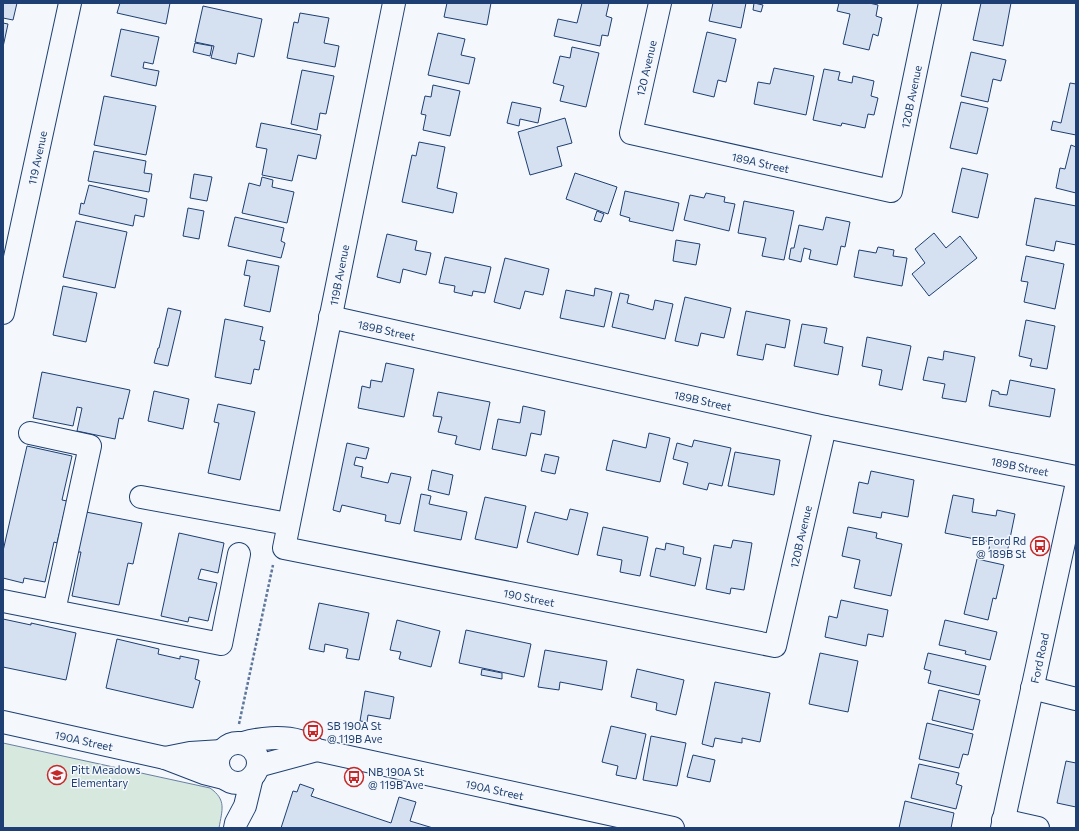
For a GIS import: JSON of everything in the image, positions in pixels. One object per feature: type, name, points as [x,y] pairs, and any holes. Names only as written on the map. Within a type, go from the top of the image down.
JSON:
[{"type":"street","name":"119 Avenue","points":[[3,313],[70,3]]},
{"type":"street","name":"119B Avenue","points":[[284,548],[394,3]]},
{"type":"street","name":"120 Avenue","points":[[631,133],[660,3]]},
{"type":"street","name":"120B Avenue","points":[[891,191],[930,3]]},
{"type":"street","name":"189A Street","points":[[631,133],[891,191]]},
{"type":"street","name":"189B Street","points":[[330,318],[824,427],[1076,477]]},
{"type":"street","name":"120B Avenue","points":[[775,646],[824,427]]},
{"type":"street","points":[[30,433],[90,446],[54,611]]},
{"type":"street","name":"Ford Road","points":[[1002,824],[1076,487]]},
{"type":"street","points":[[141,497],[288,524]]},
{"type":"street","name":"190 Street","points":[[284,548],[775,646]]},
{"type":"street","points":[[3,601],[221,644],[239,554]]},
{"type":"street","points":[[1032,688],[1076,699]]},
{"type":"street","name":"190A Street","points":[[3,722],[165,758],[204,773],[226,779]]},
{"type":"street","points":[[236,826],[245,806],[255,772],[256,754],[241,735],[222,751],[219,756],[218,762],[220,773],[226,779],[234,783],[241,783],[247,781],[255,772]]},
{"type":"street","name":"190A Street","points":[[241,735],[254,740],[283,738],[302,741],[317,750],[673,828]]},
{"type":"street","name":"190A Street","points":[[255,772],[317,750]]},
{"type":"street","name":"190A Street","points":[[165,758],[190,753],[222,751]]},
{"type":"street","points":[[226,779],[236,826]]},
{"type":"street","points":[[1002,824],[1038,828]]},
{"type":"path","points":[[241,735],[238,723],[274,562],[284,548]]},
{"type":"shaded area","name":"Pitt Meadows Elementary","points":[[3,743],[210,788],[215,792],[221,801],[222,811],[219,828],[3,828]]},
{"type":"building","points":[[3,3],[17,3],[13,20],[3,18]]},
{"type":"building","points":[[120,3],[170,3],[166,24],[117,13]]},
{"type":"building","points":[[447,3],[491,3],[487,25],[444,17]]},
{"type":"building","points":[[582,3],[609,3],[606,16],[612,18],[608,36],[602,35],[600,46],[554,36],[558,19],[577,23]]},
{"type":"building","points":[[713,3],[746,3],[741,28],[709,21]]},
{"type":"building","points":[[754,3],[763,5],[761,12],[753,10]]},
{"type":"building","points":[[839,3],[869,3],[878,5],[876,16],[882,18],[878,36],[873,34],[869,50],[843,44],[850,14],[837,11]]},
{"type":"building","points":[[981,3],[1011,3],[1003,46],[973,40]]},
{"type":"building","points":[[203,6],[262,19],[254,57],[238,53],[236,64],[211,58],[214,46],[195,42]]},
{"type":"building","points":[[300,13],[329,18],[324,43],[339,46],[335,67],[287,58],[294,22],[298,23]]},
{"type":"building","points":[[3,23],[8,24],[3,47]]},
{"type":"building","points":[[121,29],[159,37],[153,64],[144,62],[143,68],[159,71],[156,86],[111,76]]},
{"type":"building","points":[[707,32],[736,39],[726,82],[718,80],[714,97],[693,92]]},
{"type":"building","points":[[438,33],[465,39],[461,55],[475,58],[469,84],[428,75]]},
{"type":"building","points":[[195,43],[212,46],[210,56],[193,52]]},
{"type":"building","points":[[572,47],[599,53],[586,107],[560,101],[564,86],[553,83],[560,56],[570,58]]},
{"type":"building","points":[[971,52],[1006,60],[1001,81],[993,79],[988,102],[961,96]]},
{"type":"building","points":[[774,68],[814,76],[806,115],[754,104],[758,82],[770,84]]},
{"type":"building","points":[[824,69],[840,72],[838,80],[852,83],[853,76],[874,81],[871,96],[878,98],[874,115],[868,114],[865,128],[842,123],[841,126],[813,120]]},
{"type":"building","points":[[302,70],[334,76],[326,114],[320,113],[317,130],[291,124]]},
{"type":"building","points":[[1070,83],[1076,84],[1076,135],[1051,130],[1053,121],[1061,123]]},
{"type":"building","points":[[433,85],[460,91],[450,136],[423,130],[426,115],[421,114],[425,96],[431,97]]},
{"type":"building","points":[[104,96],[156,106],[146,155],[94,145]]},
{"type":"building","points":[[512,102],[541,108],[538,123],[520,119],[519,126],[507,123]]},
{"type":"building","points":[[961,102],[988,108],[977,154],[950,148]]},
{"type":"building","points":[[565,118],[572,143],[557,147],[562,166],[530,175],[518,132]]},
{"type":"building","points":[[261,123],[321,135],[316,159],[298,155],[292,181],[262,175],[267,149],[256,147]]},
{"type":"building","points":[[419,142],[445,147],[437,188],[457,193],[453,213],[402,202],[412,155],[416,156]]},
{"type":"building","points":[[1071,145],[1076,147],[1076,193],[1056,188],[1060,168],[1065,169]]},
{"type":"building","points":[[94,151],[146,161],[144,173],[152,174],[149,192],[88,181]]},
{"type":"building","points":[[962,168],[988,174],[978,218],[952,212]]},
{"type":"building","points":[[575,173],[617,187],[608,214],[566,199]]},
{"type":"building","points":[[194,174],[212,177],[207,201],[190,198]]},
{"type":"building","points":[[262,177],[273,180],[272,187],[294,192],[287,223],[242,213],[249,183],[260,186]]},
{"type":"building","points":[[89,185],[147,199],[144,217],[135,215],[133,226],[79,214],[81,203],[84,204]]},
{"type":"building","points":[[625,191],[679,203],[673,231],[629,221],[630,218],[620,215]]},
{"type":"building","points":[[706,193],[725,197],[724,202],[735,204],[729,231],[684,220],[690,195],[704,198]]},
{"type":"building","points":[[1035,198],[1076,206],[1076,245],[1056,241],[1054,251],[1026,245]]},
{"type":"building","points":[[744,201],[794,211],[784,260],[762,256],[766,238],[738,233]]},
{"type":"building","points":[[188,208],[204,211],[199,239],[183,236]]},
{"type":"building","points":[[597,211],[604,214],[601,222],[594,220]]},
{"type":"building","points":[[235,217],[284,228],[281,241],[285,243],[281,258],[228,246]]},
{"type":"building","points":[[826,217],[850,222],[845,247],[841,246],[837,265],[809,259],[811,250],[804,248],[801,262],[789,259],[791,248],[794,248],[799,225],[823,230]]},
{"type":"building","points":[[76,221],[127,232],[115,288],[63,277]]},
{"type":"building","points":[[934,233],[946,248],[960,236],[977,258],[929,296],[912,274],[925,263],[915,249]]},
{"type":"building","points":[[387,234],[417,241],[415,250],[431,253],[426,275],[403,269],[400,283],[377,277]]},
{"type":"building","points":[[676,240],[700,244],[696,265],[673,261]]},
{"type":"building","points":[[878,247],[894,250],[893,256],[907,258],[902,286],[854,277],[859,250],[876,253]]},
{"type":"building","points":[[1026,256],[1064,264],[1055,309],[1024,302],[1028,282],[1021,281]]},
{"type":"building","points":[[445,257],[491,267],[485,293],[473,291],[472,296],[454,292],[455,286],[439,283]]},
{"type":"building","points":[[505,258],[549,269],[543,295],[525,291],[520,309],[494,302]]},
{"type":"building","points":[[247,260],[279,266],[270,312],[244,306],[250,276],[244,275]]},
{"type":"building","points":[[63,286],[97,293],[86,342],[53,335]]},
{"type":"building","points":[[595,288],[612,292],[604,327],[560,318],[566,290],[594,296]]},
{"type":"building","points":[[620,293],[629,295],[627,303],[653,310],[655,300],[673,304],[665,339],[612,327]]},
{"type":"building","points":[[685,297],[731,308],[724,338],[701,333],[698,346],[675,341]]},
{"type":"building","points":[[168,308],[181,311],[168,366],[154,363]]},
{"type":"building","points":[[746,311],[790,320],[785,348],[766,344],[763,360],[737,355]]},
{"type":"building","points":[[225,319],[263,327],[260,340],[265,341],[259,370],[254,369],[251,384],[215,377]]},
{"type":"building","points":[[1026,320],[1055,326],[1047,369],[1030,366],[1032,359],[1019,356]]},
{"type":"building","points":[[802,324],[827,328],[824,343],[843,347],[838,375],[794,366]]},
{"type":"building","points":[[867,337],[911,346],[902,390],[879,385],[882,370],[862,366]]},
{"type":"building","points":[[944,351],[975,357],[966,402],[942,398],[945,384],[923,380],[928,357],[943,360]]},
{"type":"building","points":[[386,363],[414,369],[404,417],[358,408],[362,386],[370,388],[371,380],[382,382]]},
{"type":"building","points":[[42,372],[130,390],[123,419],[119,418],[115,439],[77,431],[82,408],[77,407],[73,426],[33,418]]},
{"type":"building","points":[[1010,380],[1055,389],[1050,417],[989,406],[992,390],[999,392],[999,394],[1007,395]]},
{"type":"building","points":[[154,391],[189,399],[183,429],[148,421]]},
{"type":"building","points":[[438,392],[490,402],[480,450],[455,444],[457,436],[438,432],[442,417],[433,416]]},
{"type":"building","points":[[218,404],[255,412],[240,480],[208,473],[219,423],[214,422]]},
{"type":"building","points":[[523,406],[545,411],[541,435],[531,433],[526,456],[492,449],[498,419],[520,423]]},
{"type":"building","points":[[649,433],[670,438],[660,482],[606,470],[613,440],[646,448]]},
{"type":"building","points":[[694,440],[731,448],[722,486],[709,483],[707,490],[683,484],[688,463],[673,459],[677,443],[692,447]]},
{"type":"building","points":[[347,443],[369,448],[366,459],[356,457],[354,465],[363,467],[361,477],[388,483],[391,473],[411,477],[400,524],[385,521],[386,515],[342,505],[340,512],[333,510]]},
{"type":"building","points":[[27,446],[72,456],[62,500],[67,501],[57,543],[54,542],[45,582],[24,578],[23,583],[3,578],[3,551]]},
{"type":"building","points":[[735,452],[780,460],[774,495],[728,486]]},
{"type":"building","points":[[545,454],[559,457],[555,474],[541,471]]},
{"type":"building","points":[[432,470],[453,475],[449,495],[428,490]]},
{"type":"building","points":[[871,471],[914,480],[908,517],[882,512],[881,518],[853,513],[859,482],[868,484]]},
{"type":"building","points":[[421,494],[431,496],[429,504],[467,512],[461,540],[414,531]]},
{"type":"building","points":[[953,495],[974,499],[972,512],[996,516],[997,510],[1015,514],[1007,553],[989,550],[990,542],[945,533]]},
{"type":"building","points":[[485,497],[526,506],[517,548],[475,539]]},
{"type":"building","points":[[570,509],[588,513],[578,555],[527,542],[535,512],[567,520]]},
{"type":"building","points":[[86,512],[142,523],[133,564],[128,563],[119,605],[72,596],[81,552],[78,552]]},
{"type":"building","points":[[603,527],[648,537],[640,576],[620,572],[622,560],[597,555]]},
{"type":"building","points":[[848,527],[877,533],[876,538],[902,544],[891,596],[854,588],[860,560],[842,556]]},
{"type":"building","points":[[179,533],[224,543],[218,573],[201,569],[198,579],[217,583],[208,621],[189,617],[188,622],[161,616]]},
{"type":"building","points":[[733,540],[752,543],[744,590],[731,588],[730,594],[706,589],[714,545],[731,548]]},
{"type":"building","points":[[666,543],[684,547],[683,554],[701,558],[695,586],[650,576],[656,548],[665,550]]},
{"type":"building","points":[[977,559],[1004,565],[996,599],[993,598],[988,620],[964,614]]},
{"type":"building","points":[[841,600],[888,610],[883,637],[868,634],[866,646],[825,637],[829,616],[837,618]]},
{"type":"building","points":[[319,603],[369,613],[359,660],[346,658],[348,649],[325,644],[324,652],[309,649]]},
{"type":"building","points":[[3,619],[31,625],[31,623],[76,633],[66,680],[3,667]]},
{"type":"building","points":[[397,620],[440,631],[431,667],[399,659],[401,652],[390,650]]},
{"type":"building","points":[[945,620],[997,632],[990,660],[965,654],[966,651],[939,645]]},
{"type":"building","points":[[466,630],[531,644],[524,677],[459,663]]},
{"type":"building","points":[[117,639],[159,649],[158,654],[180,659],[180,656],[199,660],[195,679],[200,681],[193,708],[106,688]]},
{"type":"building","points":[[545,650],[607,661],[602,690],[560,682],[559,690],[538,687]]},
{"type":"building","points":[[820,653],[858,661],[848,712],[809,704]]},
{"type":"building","points":[[928,653],[986,666],[979,695],[928,683],[931,671],[924,669]]},
{"type":"building","points":[[482,669],[502,673],[502,679],[481,675]]},
{"type":"building","points":[[637,669],[684,680],[676,715],[656,710],[657,703],[631,697]]},
{"type":"building","points":[[715,682],[770,693],[760,742],[742,738],[742,743],[715,738],[713,747],[702,744]]},
{"type":"building","points":[[939,690],[980,700],[973,730],[932,720]]},
{"type":"building","points":[[365,691],[394,697],[390,719],[368,715],[367,722],[360,721]]},
{"type":"building","points":[[927,723],[973,734],[968,755],[963,754],[959,768],[919,759]]},
{"type":"building","points":[[611,726],[646,734],[636,779],[616,775],[618,766],[602,762]]},
{"type":"building","points":[[651,736],[686,743],[677,786],[643,780]]},
{"type":"building","points":[[693,755],[715,760],[710,782],[687,777]]},
{"type":"building","points":[[1066,761],[1076,763],[1076,807],[1057,803]]},
{"type":"building","points":[[919,764],[959,773],[956,784],[962,786],[956,809],[911,798]]},
{"type":"building","points":[[300,784],[314,789],[311,796],[391,823],[399,797],[416,802],[410,821],[433,828],[281,828],[293,791],[297,792]]},
{"type":"building","points":[[905,801],[954,813],[951,828],[899,828]]},
{"type":"place","name":"EB Ford Rd @ 189B St","points":[[1040,546]]},
{"type":"place","name":"SB 190A St @ 119B Ave","points":[[313,731]]},
{"type":"place","name":"Pitt Meadows Elementary","points":[[57,775]]},
{"type":"place","name":"NB 190A St @ 119B Ave","points":[[354,777]]}]
